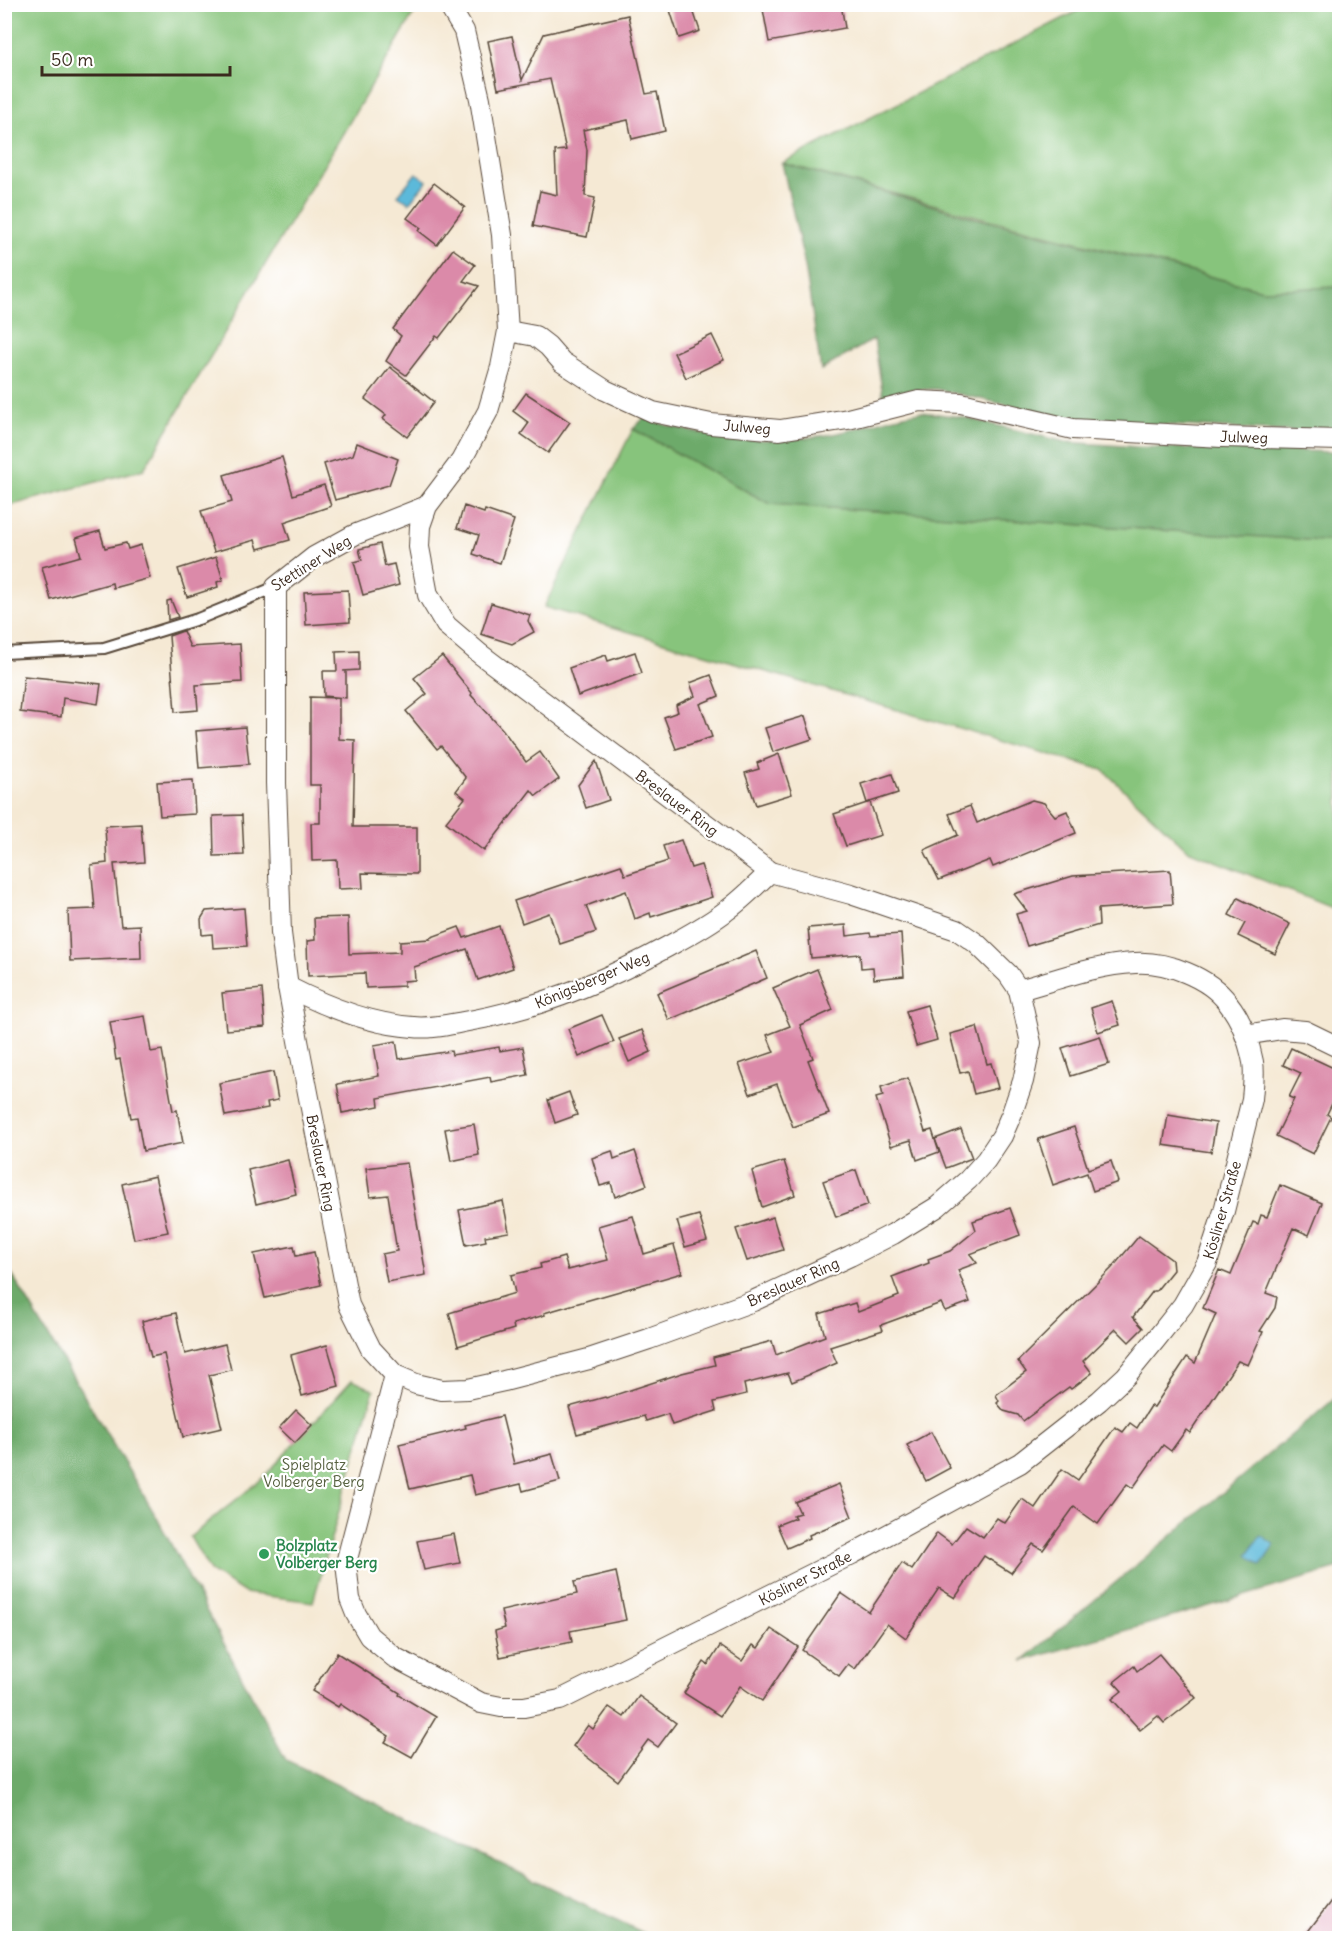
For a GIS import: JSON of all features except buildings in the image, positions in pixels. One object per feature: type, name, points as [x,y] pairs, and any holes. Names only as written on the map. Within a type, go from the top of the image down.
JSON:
[{"type":"street","points":[[427,506],[461,461],[488,411],[501,367],[508,331],[502,235],[480,99],[464,31],[448,4]]},
{"type":"street","name":"Julweg","points":[[508,331],[535,336],[548,346],[562,362],[614,395],[653,412],[711,424],[780,430],[848,419],[919,401],[961,403],[1073,429],[1222,437],[1340,440]]},
{"type":"street","name":"Stettiner Weg","points":[[276,587],[314,557],[354,535],[427,506]]},
{"type":"street","name":"Breslauer Ring","points":[[276,587],[279,873],[281,933],[288,987],[349,1305],[371,1349],[395,1375],[416,1384],[442,1390],[468,1389],[589,1359],[753,1301],[850,1256],[937,1207],[968,1180],[986,1160],[1002,1136],[1023,1081],[1031,1043],[1018,990],[1008,974],[976,943],[957,930],[851,894],[770,872],[480,654],[446,625],[428,595],[419,547],[420,526],[427,506]]},
{"type":"street","name":"Königsberger Weg","points":[[288,987],[317,1002],[370,1019],[415,1028],[455,1023],[518,1010],[562,996],[639,962],[727,911],[770,872]]},
{"type":"street","name":"Kösliner Straße","points":[[395,1375],[346,1563],[350,1599],[369,1636],[394,1657],[481,1703],[501,1707],[524,1707],[560,1700],[852,1554],[1020,1463],[1083,1414],[1126,1376],[1183,1305],[1207,1263],[1224,1211],[1252,1099],[1253,1063],[1245,1035],[1228,1002],[1198,979],[1178,968],[1137,963],[1116,965],[1018,990]]},
{"type":"street","points":[[1245,1035],[1282,1029],[1305,1031],[1340,1048]]},
{"type":"lane","name":"Stettiner Weg","points":[[4,653],[104,648],[198,619],[276,587]]},
{"type":"green space","points":[[5,4],[419,5],[144,469],[5,507]]},
{"type":"green space","points":[[1089,5],[1339,5],[1339,287],[1263,290],[782,163]]},
{"type":"green space","points":[[782,163],[976,218],[1263,290],[1339,287],[1339,431],[1281,431],[1074,420],[936,389],[908,390],[883,396],[874,339],[821,370],[805,266]]},
{"type":"green space","points":[[922,412],[961,417],[1066,442],[1138,447],[1339,452],[1339,542],[770,504],[633,429],[644,418],[716,436],[740,439],[789,439],[838,433]]},
{"type":"green space","points":[[633,429],[770,504],[1339,542],[1339,911],[1188,850],[1103,770],[544,607]]},
{"type":"green space","points":[[5,1263],[156,1516],[286,1760],[654,1938],[5,1938]]},
{"type":"green space","name":"Spielplatz Volberger Berg","points":[[352,1380],[374,1390],[313,1602],[245,1593],[210,1571],[190,1537],[263,1478]]},
{"type":"green space","points":[[1339,1395],[1339,1568],[1022,1661]]},
{"type":"water","points":[[416,173],[427,181],[409,203],[398,195]]},
{"type":"water","points":[[1261,1535],[1275,1545],[1261,1565],[1247,1555]]},
{"type":"place","name":"Bolzplatz Volberger Berg","points":[[264,1554]]}]
